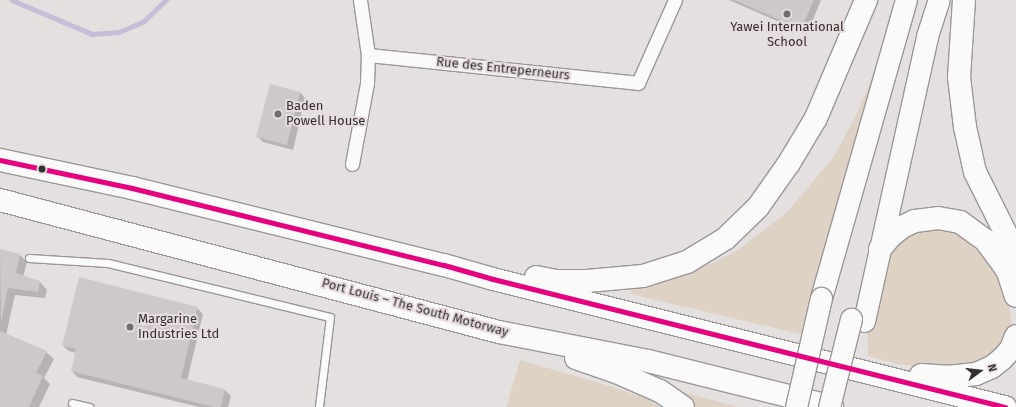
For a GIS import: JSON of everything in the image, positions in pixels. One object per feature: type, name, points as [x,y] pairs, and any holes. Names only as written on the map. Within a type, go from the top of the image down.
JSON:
[{"type":"highway","points":[[444,265],[483,266],[557,281],[587,281],[643,276],[687,262],[725,238],[758,207],[789,163],[816,118],[866,0]]},
{"type":"highway","points":[[964,0],[959,77],[965,127],[975,172],[1016,254]]},
{"type":"highway","points":[[0,160],[132,188],[444,265],[493,279],[1005,407]]},
{"type":"highway","name":"Port Louis – The South Motorway","points":[[0,200],[499,332],[648,361],[832,407]]},
{"type":"highway","points":[[880,249],[890,236],[902,227],[915,221],[938,218],[960,222],[985,240],[998,257],[1008,272],[1016,296]]},
{"type":"highway","points":[[632,314],[673,317],[789,348],[924,375],[947,377],[976,374],[992,367],[1002,359],[1011,348],[1016,336]]},
{"type":"highway","points":[[499,332],[616,372],[660,391],[683,407]]},
{"type":"main road","points":[[796,407],[821,298],[906,0]]},
{"type":"main road","points":[[841,407],[858,320],[936,0]]},
{"type":"main road","points":[[927,36],[939,0]]},
{"type":"main road","points":[[829,407],[880,249],[903,140]]},
{"type":"street","points":[[352,164],[368,83],[368,55],[360,0]]},
{"type":"street","name":"Rue des Entreperneurs","points":[[368,55],[638,83],[675,0]]},
{"type":"lane","points":[[30,258],[108,263],[330,317],[319,407]]},
{"type":"lane","points":[[72,403],[90,407]]},
{"type":"shaded area","points":[[885,47],[804,335],[630,294],[633,285],[684,273],[713,263],[738,250],[788,211],[835,155],[857,113]]},
{"type":"shaded area","points":[[941,225],[960,235],[986,259],[1005,291],[1011,317],[1012,331],[989,364],[927,368],[897,364],[868,356],[867,331],[889,251],[910,231]]},
{"type":"shaded area","points":[[520,360],[613,387],[650,400],[659,407],[506,407]]},
{"type":"shaded area","points":[[665,387],[738,407],[694,407]]},
{"type":"building","name":"Yawei International School","points":[[734,0],[814,0],[801,29]]},
{"type":"building","name":"Baden Powell House","points":[[270,84],[300,92],[287,145],[256,137]]},
{"type":"building","points":[[0,249],[20,254],[16,273],[40,281],[38,292],[8,288],[1,322]]},
{"type":"building","name":"Margarine Industries Ltd","points":[[79,277],[198,307],[181,378],[225,389],[221,407],[214,407],[71,371],[76,349],[62,346]]},
{"type":"building","points":[[0,331],[47,351],[36,373],[43,376],[29,407],[0,407]]},
{"type":"waterway","points":[[12,0],[92,34],[119,32],[143,22],[166,0]]},
{"type":"transit line","points":[[0,160],[132,188],[444,265],[493,279],[1005,407]]},
{"type":"place","name":"Yawei International School","points":[[787,14]]},
{"type":"place","name":"Baden Powell House","points":[[278,114]]},
{"type":"place","name":"Margarine Industries Ltd","points":[[130,327]]}]
